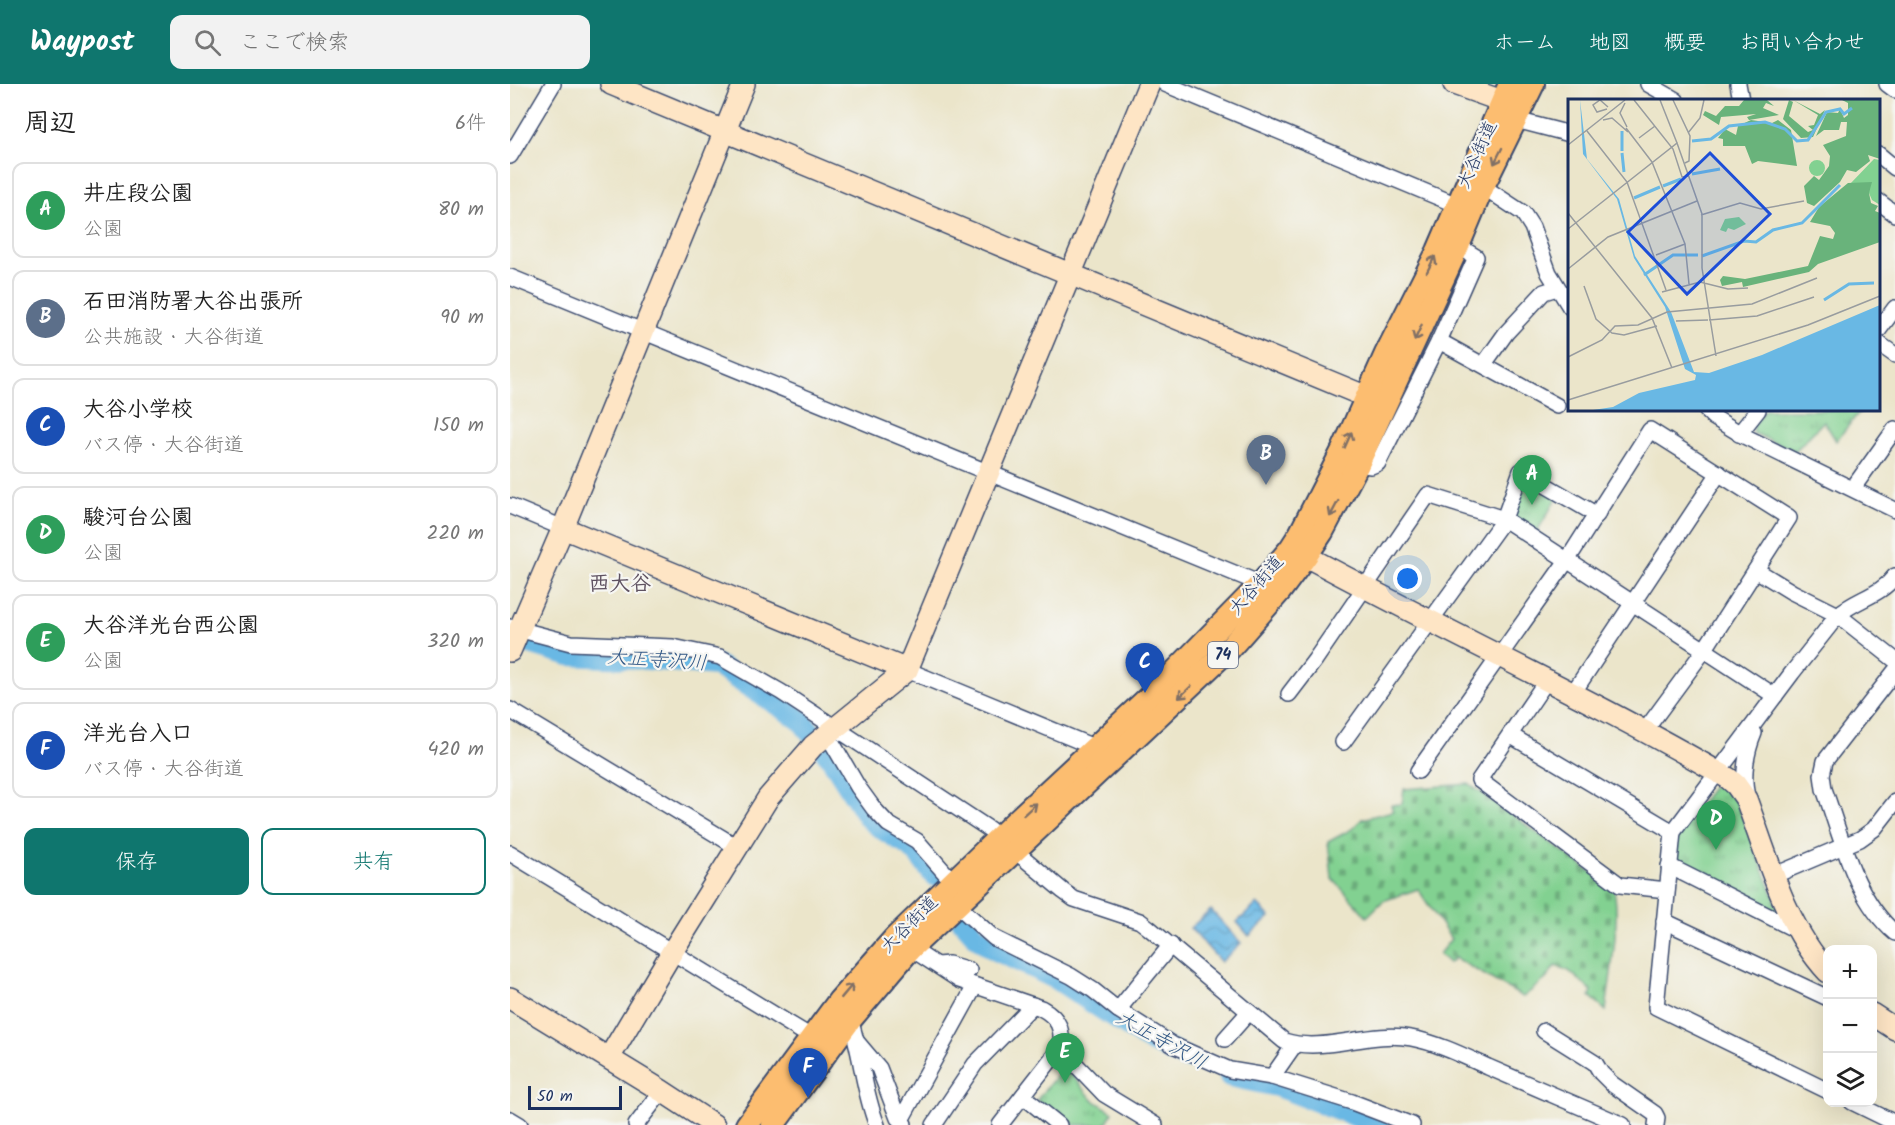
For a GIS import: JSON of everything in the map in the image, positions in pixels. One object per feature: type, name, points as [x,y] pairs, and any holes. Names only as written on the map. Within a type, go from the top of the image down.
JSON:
[{"type":"main road","name":"大谷街道","points":[[773,1125],[903,943],[954,882],[1008,843],[1229,649],[1280,591],[1298,552],[1300,534],[1343,450],[1386,354],[1438,251],[1457,205],[1476,182],[1516,120],[1533,84]]},
{"type":"main road","name":"大谷街道","points":[[747,1125],[811,1037],[860,976],[957,905],[1008,843],[1096,748],[1216,632],[1261,584],[1322,532],[1358,464],[1458,246],[1476,182],[1506,93]]},
{"type":"street","points":[[510,156],[553,84]]},
{"type":"street","points":[[611,84],[1367,397]]},
{"type":"street","points":[[744,84],[563,528],[514,637],[571,643],[673,647],[720,657],[781,692],[824,736],[874,809],[888,824],[917,840],[954,882]]},
{"type":"street","points":[[609,1058],[768,798],[824,736],[907,670],[1149,84]]},
{"type":"street","points":[[1165,84],[1457,205]]},
{"type":"street","points":[[1454,84],[1506,93]]},
{"type":"street","points":[[1648,84],[1674,99]]},
{"type":"street","points":[[1738,84],[1741,99]]},
{"type":"street","points":[[1887,84],[1895,90]]},
{"type":"street","points":[[1516,120],[1568,134]]},
{"type":"street","points":[[1880,156],[1895,168]]},
{"type":"street","points":[[1476,182],[1523,213],[1532,226],[1549,273],[1568,305]]},
{"type":"street","points":[[1880,203],[1895,214]]},
{"type":"street","points":[[1358,464],[1371,466],[1378,464],[1438,341],[1476,257],[1458,246]]},
{"type":"street","points":[[510,277],[1261,584]]},
{"type":"street","points":[[1484,364],[1506,333],[1544,292],[1557,288]]},
{"type":"street","points":[[1880,326],[1895,308]]},
{"type":"street","points":[[1438,341],[1484,364],[1557,406]]},
{"type":"street","points":[[1880,344],[1895,355]]},
{"type":"street","points":[[1707,411],[1740,434],[1895,510]]},
{"type":"street","points":[[1740,434],[1757,411]]},
{"type":"street","points":[[1853,488],[1895,429]]},
{"type":"street","points":[[1418,771],[1568,560],[1650,430],[1789,518],[1705,649],[1644,732]]},
{"type":"street","points":[[1343,742],[1504,519],[1521,471],[1597,515]]},
{"type":"street","points":[[1573,693],[1719,473]]},
{"type":"street","points":[[1289,694],[1428,495],[1504,519],[1775,696]]},
{"type":"street","points":[[510,506],[1096,748]]},
{"type":"street","points":[[1298,552],[1430,622],[1573,693],[1719,773],[1736,785],[1746,800],[1785,901],[1800,932],[1823,967]]},
{"type":"street","points":[[1756,570],[1792,592],[1838,615],[1895,660]]},
{"type":"street","points":[[1823,1088],[1656,1008],[1673,832],[1838,615],[1845,609],[1879,593],[1895,576]]},
{"type":"street","points":[[1894,930],[1874,911],[1861,888],[1824,789],[1822,775],[1825,761],[1895,670]]},
{"type":"street","points":[[1547,680],[1479,780],[1620,885],[1667,890]]},
{"type":"street","points":[[1750,811],[1744,784],[1749,750],[1757,727],[1775,696]]},
{"type":"street","points":[[510,710],[737,847]]},
{"type":"street","points":[[1510,735],[1673,832]]},
{"type":"street","points":[[824,736],[1008,843],[1074,899],[1140,921],[1284,1041],[1295,1044],[1318,1044],[1383,1037],[1411,1038],[1449,1050],[1623,1125]]},
{"type":"street","points":[[1775,875],[1860,839],[1874,829],[1895,802]]},
{"type":"street","points":[[510,853],[811,1037]]},
{"type":"street","points":[[1670,866],[1800,932]]},
{"type":"street","points":[[957,905],[994,938],[1071,976],[1118,1010],[1182,1049],[1230,1070],[1272,1077],[1352,1102],[1412,1125]]},
{"type":"street","points":[[1664,921],[1823,996]]},
{"type":"street","points":[[903,943],[959,980],[1033,1005],[1052,1014],[1060,1024],[1063,1036],[1060,1048],[1000,1125]]},
{"type":"street","points":[[1118,1010],[1171,945]]},
{"type":"street","points":[[937,965],[949,964],[969,970]]},
{"type":"street","points":[[1803,986],[1823,971]]},
{"type":"street","points":[[904,1123],[975,986]]},
{"type":"street","points":[[510,998],[714,1125]]},
{"type":"street","points":[[934,1125],[975,1064],[1033,1005]]},
{"type":"street","points":[[1225,1039],[1249,1012]]},
{"type":"street","points":[[1877,1017],[1895,1029]]},
{"type":"street","points":[[850,1020],[857,1042],[868,1100],[877,1125]]},
{"type":"street","points":[[1544,1031],[1595,1063],[1612,1084],[1655,1114],[1656,1125]]},
{"type":"street","points":[[857,1042],[879,1068],[904,1123]]},
{"type":"street","points":[[1272,1077],[1295,1044]]},
{"type":"street","points":[[1060,1048],[1104,1094],[1155,1125]]},
{"type":"street","points":[[636,1125],[662,1091]]},
{"type":"street","points":[[1023,1096],[1059,1125]]},
{"type":"street","points":[[1864,1107],[1894,1119]]},
{"type":"street","points":[[510,1119],[520,1125]]},
{"type":"green space","points":[[1763,411],[1860,411],[1836,441],[1824,421],[1795,451],[1753,433],[1753,427]]},
{"type":"green space","points":[[1522,479],[1558,496],[1535,535],[1511,520]]},
{"type":"green space","points":[[1716,783],[1731,788],[1780,912],[1774,915],[1676,865],[1676,834]]},
{"type":"green space","points":[[1469,784],[1613,888],[1616,930],[1606,1011],[1590,996],[1592,991],[1569,971],[1555,966],[1546,979],[1523,997],[1455,958],[1449,963],[1439,954],[1451,939],[1418,889],[1383,901],[1367,917],[1332,878],[1328,842],[1352,829],[1362,819],[1393,811],[1391,805],[1402,804],[1404,789]]},
{"type":"green space","points":[[1064,1066],[1093,1100],[1113,1112],[1105,1125],[1068,1125],[1037,1100]]},
{"type":"water","points":[[1257,904],[1270,917],[1249,936],[1237,922]]},
{"type":"water","points":[[1211,910],[1241,943],[1221,962],[1190,928]]},
{"type":"waterway","name":"大正寺沢川","points":[[510,637],[569,655],[716,665],[801,720],[831,758],[868,817],[912,848],[934,875]]},
{"type":"waterway","name":"大正寺沢川","points":[[961,919],[976,936],[994,949],[1057,979],[1152,1042],[1186,1058]]},
{"type":"waterway","name":"大正寺沢川","points":[[1230,1076],[1277,1086],[1380,1125]]},
{"type":"place","name":"石田消防署大谷出張所","points":[[1266,485]]},
{"type":"place","name":"井庄段公園","points":[[1532,505]]},
{"type":"place","name":"大谷小学校","points":[[1145,693]]},
{"type":"place","name":"駿河台公園","points":[[1716,850]]},
{"type":"place","name":"大谷洋光台西公園","points":[[1065,1083]]},
{"type":"place","name":"洋光台入口","points":[[808,1098]]},
{"type":"district","name":"西大谷","points":[[620,584]]}]
